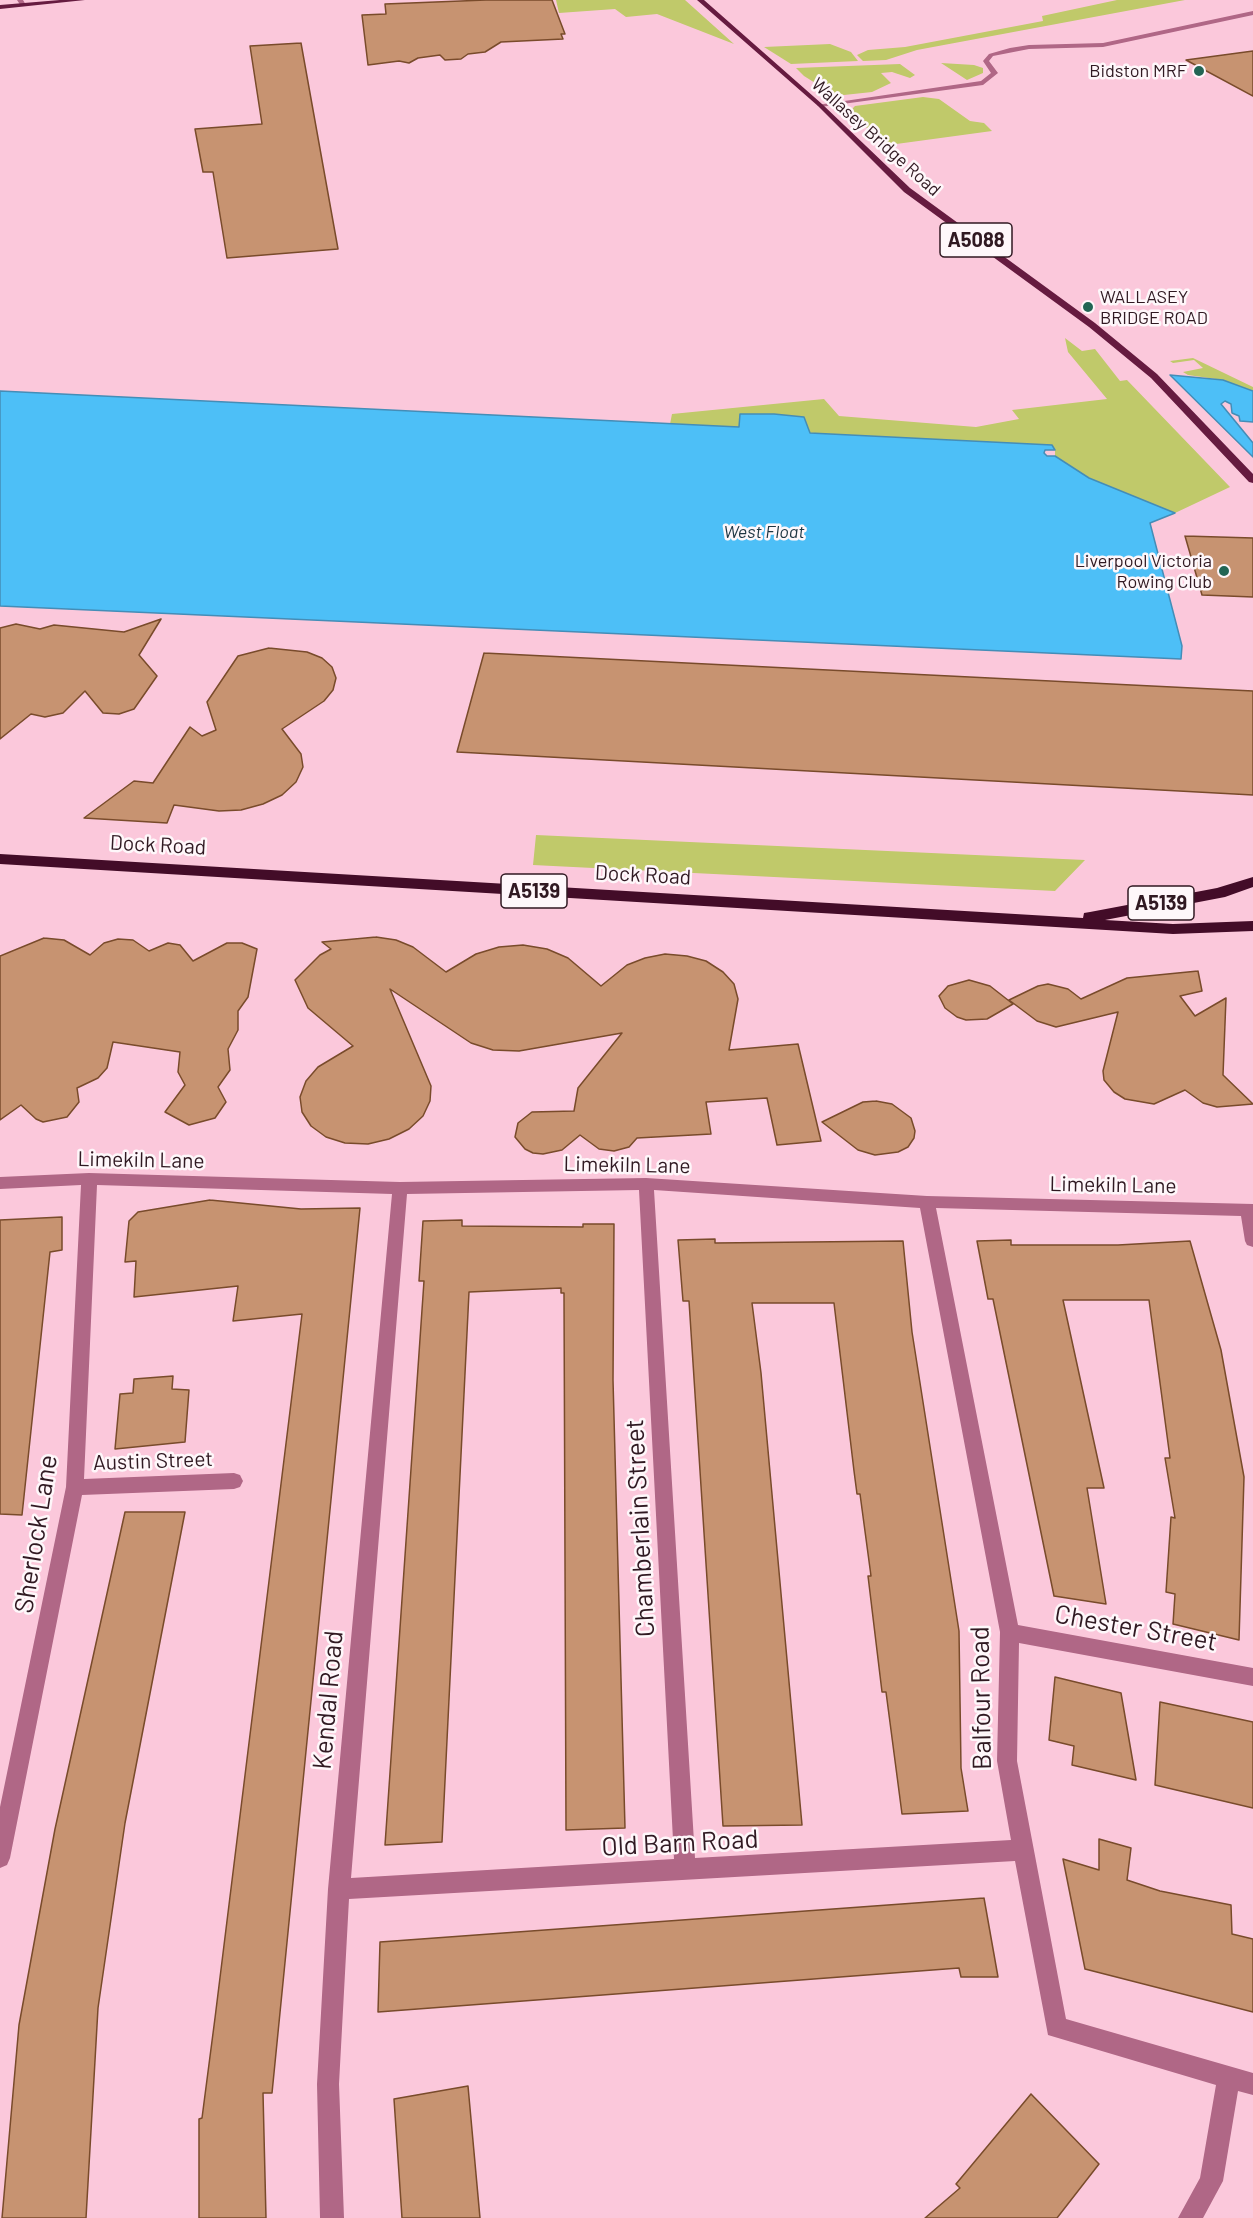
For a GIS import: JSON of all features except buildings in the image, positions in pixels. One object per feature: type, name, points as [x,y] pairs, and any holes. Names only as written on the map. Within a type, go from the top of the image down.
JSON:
[{"type":"highway","name":"Dock Road","points":[[0,859],[1173,929],[1253,926]]},
{"type":"highway","name":"Dock Road","points":[[1068,921],[1219,893],[1253,882]]},
{"type":"main road","points":[[0,7],[22,3],[82,0]]},
{"type":"main road","name":"Wallasey Bridge Road","points":[[699,0],[820,105],[907,190],[1092,325],[1154,376],[1253,480]]},
{"type":"street","points":[[820,105],[983,83],[995,74],[986,61],[991,56],[1010,50],[1029,47],[1103,45],[1253,13]]},
{"type":"street","name":"Limekiln Lane","points":[[0,1183],[89,1179],[400,1188],[646,1184],[927,1202],[1250,1209]]},
{"type":"street","name":"Sherlock Lane","points":[[0,1858],[75,1487],[89,1179]]},
{"type":"street","name":"Chamberlain Street","points":[[646,1184],[684,1869]]},
{"type":"street","name":"Kendal Road","points":[[332,2218],[328,2084],[339,1889],[400,1188]]},
{"type":"street","name":"Balfour Road","points":[[927,1202],[1010,1632],[1007,1761],[1056,2027],[1253,2085]]},
{"type":"street","points":[[1250,1209],[1253,1240]]},
{"type":"street","name":"Austin Street","points":[[75,1487],[234,1481]]},
{"type":"street","name":"Chester Street","points":[[1010,1632],[1253,1677]]},
{"type":"street","name":"Old Barn Road","points":[[339,1889],[1023,1850]]},
{"type":"street","points":[[1191,2218],[1211,2181],[1228,2077]]},
{"type":"green space","points":[[556,0],[685,0],[734,44],[657,14],[626,17],[615,9],[559,13]]},
{"type":"green space","points":[[1117,0],[1185,0],[917,50],[886,60],[863,61],[857,55],[868,50],[905,47],[1043,21],[1042,16]]},
{"type":"green space","points":[[830,44],[851,52],[858,61],[791,64],[764,47]]},
{"type":"green space","points":[[941,63],[974,65],[983,68],[983,73],[967,80]]},
{"type":"green space","points":[[900,64],[915,75],[910,78],[892,72],[881,73],[891,83],[872,92],[844,95],[828,91],[804,76],[796,68]]},
{"type":"green space","points":[[923,97],[939,99],[970,121],[984,123],[992,131],[889,145],[883,144],[850,111],[855,106]]},
{"type":"green space","points":[[1065,338],[1082,351],[1095,349],[1120,381],[1127,380],[1230,487],[1175,513],[1089,478],[1055,456],[1055,449],[1052,445],[809,433],[804,417],[774,414],[740,414],[740,427],[670,424],[672,414],[824,399],[839,416],[976,427],[1019,419],[1012,410],[1107,399],[1068,352]]},
{"type":"green space","points":[[1193,358],[1253,387],[1253,391],[1223,380],[1188,375],[1183,372],[1203,368],[1194,360],[1173,363],[1170,361]]},
{"type":"green space","points":[[536,835],[1085,860],[1055,891],[533,865]]},
{"type":"water","points":[[1170,375],[1223,380],[1253,391],[1253,422],[1240,421],[1239,416],[1232,413],[1231,404],[1225,401],[1221,404],[1253,443],[1253,457]]},
{"type":"water","name":"West Float","points":[[0,391],[739,427],[740,414],[774,414],[804,417],[810,433],[1052,445],[1055,450],[1045,450],[1044,453],[1047,456],[1055,456],[1089,478],[1175,513],[1150,523],[1182,646],[1181,659],[0,606]]},
{"type":"place","name":"Bidston MRF","points":[[1199,71]]},
{"type":"place","name":"WALLASEY BRIDGE ROAD","points":[[1088,307]]},
{"type":"place","name":"Liverpool Victoria Rowing Club","points":[[1224,571]]}]
